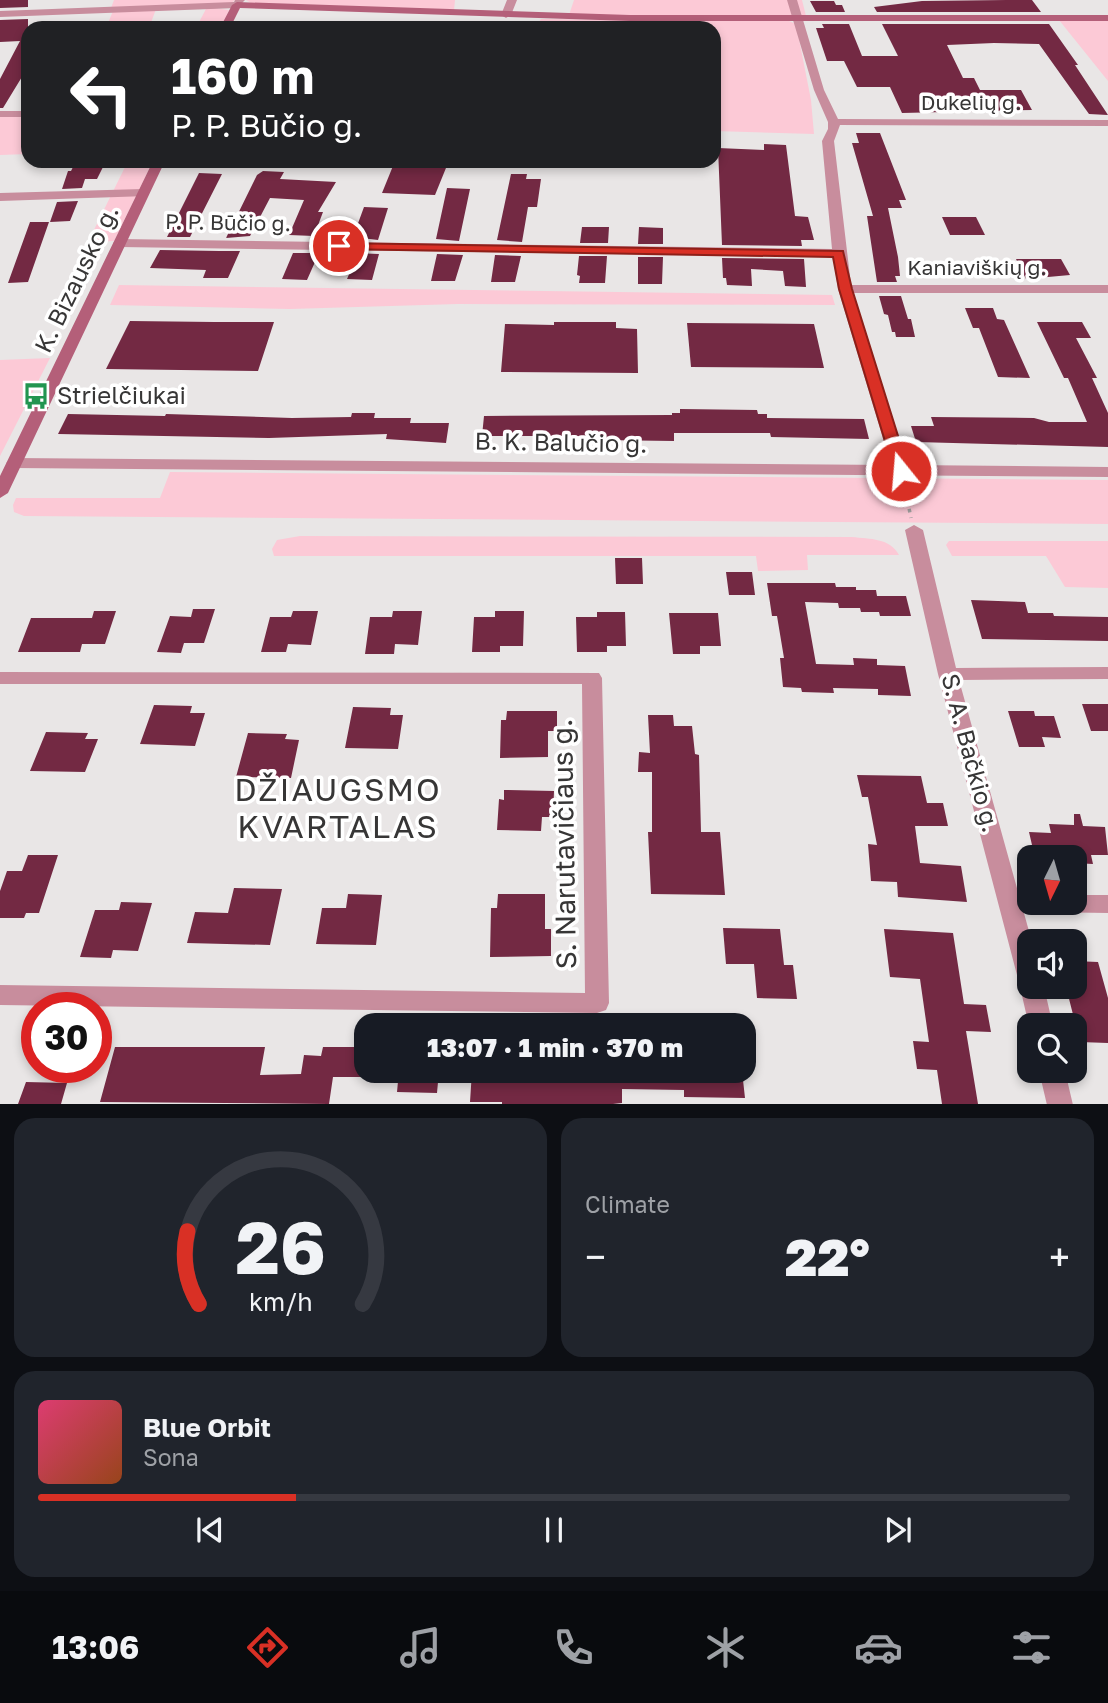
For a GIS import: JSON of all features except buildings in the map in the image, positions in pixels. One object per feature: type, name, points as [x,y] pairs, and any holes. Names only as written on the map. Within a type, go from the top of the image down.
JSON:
[{"type":"street","points":[[506,15],[512,0]]},
{"type":"street","points":[[792,0],[818,90],[834,121],[834,130],[828,141],[845,289],[901,471]]},
{"type":"street","points":[[229,21],[239,3]]},
{"type":"street","points":[[0,14],[239,3],[506,15],[1108,18]]},
{"type":"street","points":[[0,114],[21,114]]},
{"type":"street","name":"Dukelių g.","points":[[834,121],[1108,123]]},
{"type":"street","name":"K. Bizausko g.","points":[[0,493],[156,168]]},
{"type":"street","points":[[0,197],[143,193]]},
{"type":"street","name":"P. P. Būčio g.","points":[[120,243],[839,253]]},
{"type":"street","name":"Kaniaviškių g.","points":[[845,289],[1108,289]]},
{"type":"street","name":"B. K. Balučio g.","points":[[14,463],[1108,472]]},
{"type":"street","name":"S. A. Bačkio g.","points":[[914,530],[948,674],[1017,893]]},
{"type":"street","points":[[948,674],[1108,673]]},
{"type":"street","name":"S. Narutavičiaus g.","points":[[0,678],[592,678],[597,1003],[0,995]]},
{"type":"street","points":[[1087,904],[1108,904]]},
{"type":"street","points":[[1055,1083],[1060,1104]]},
{"type":"path","points":[[901,471],[914,530]]},
{"type":"shaded area","points":[[114,0],[235,0],[232,3],[111,8]]},
{"type":"shaded area","points":[[246,0],[455,0],[454,11],[251,3]]},
{"type":"shaded area","points":[[574,0],[802,0],[806,16],[569,15]]},
{"type":"shaded area","points":[[207,7],[229,10],[225,21],[200,21]]},
{"type":"shaded area","points":[[156,9],[152,21],[109,21],[113,11]]},
{"type":"shaded area","points":[[541,19],[789,21],[796,24],[811,100],[814,134],[721,131],[721,21],[540,21]]},
{"type":"shaded area","points":[[1059,20],[1108,20],[1108,81]]},
{"type":"shaded area","points":[[21,116],[21,154],[0,155],[0,117]]},
{"type":"shaded area","points":[[125,168],[150,168],[114,241],[88,242]]},
{"type":"shaded area","points":[[119,285],[832,295],[835,305],[458,304],[290,309],[110,305]]},
{"type":"shaded area","points":[[50,358],[0,456],[0,360]]},
{"type":"shaded area","points":[[170,472],[1108,480],[1108,524],[24,516],[14,512],[16,498],[160,498]]},
{"type":"shaded area","points":[[300,536],[852,537],[885,542],[899,555],[807,555],[808,570],[758,571],[756,556],[274,556],[272,549],[277,540]]},
{"type":"shaded area","points":[[949,541],[1108,541],[1108,588],[1065,587],[1046,556],[952,556],[946,545]]},
{"type":"place","name":"Strielčiukai","points":[[36,396]]},
{"type":"district","name":"DŽIAUGSMO KVARTALAS","points":[[338,808]]},
{"type":"route","points":[[339,246],[839,253],[845,289],[901,471]]}]
